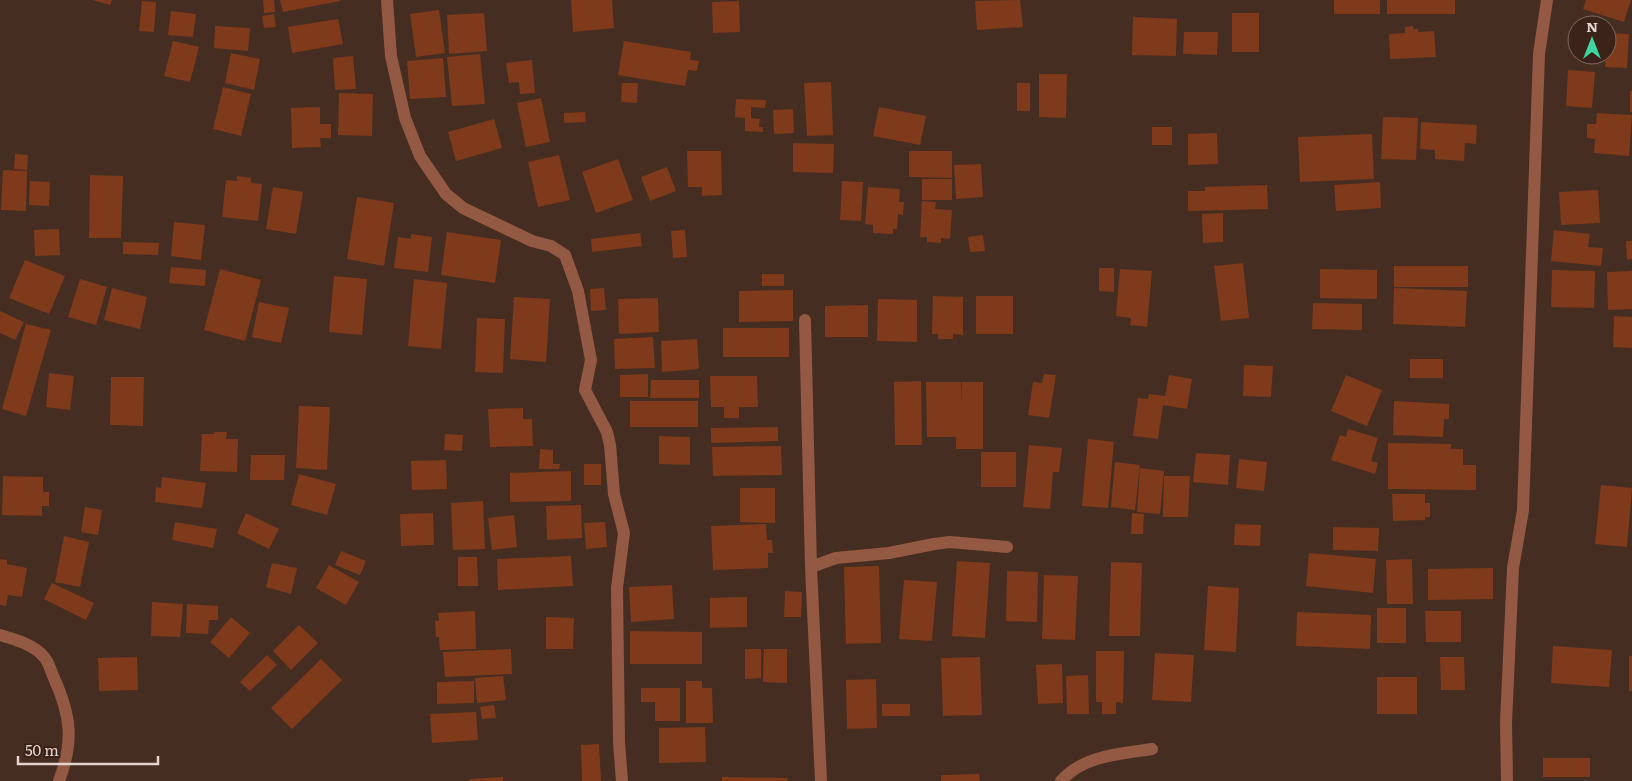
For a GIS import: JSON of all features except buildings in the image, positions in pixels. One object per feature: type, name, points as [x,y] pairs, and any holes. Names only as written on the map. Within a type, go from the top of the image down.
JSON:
[{"type":"street","points":[[386,0],[391,56],[405,118],[420,156],[446,194],[463,208],[532,241],[551,246],[565,255],[578,291],[591,360],[585,390],[607,432],[610,445],[614,494],[624,533],[617,588],[619,742],[622,781]]},
{"type":"street","points":[[1507,781],[1506,722],[1512,575],[1523,510],[1539,54],[1547,0]]},
{"type":"street","points":[[805,320],[811,566],[821,781]]},
{"type":"street","points":[[811,566],[836,558],[889,553],[950,542],[1007,547]]},
{"type":"street","points":[[0,635],[16,639],[44,657],[59,689],[70,723],[66,763],[59,781]]},
{"type":"street","points":[[1061,781],[1080,764],[1098,758],[1152,749]]}]
